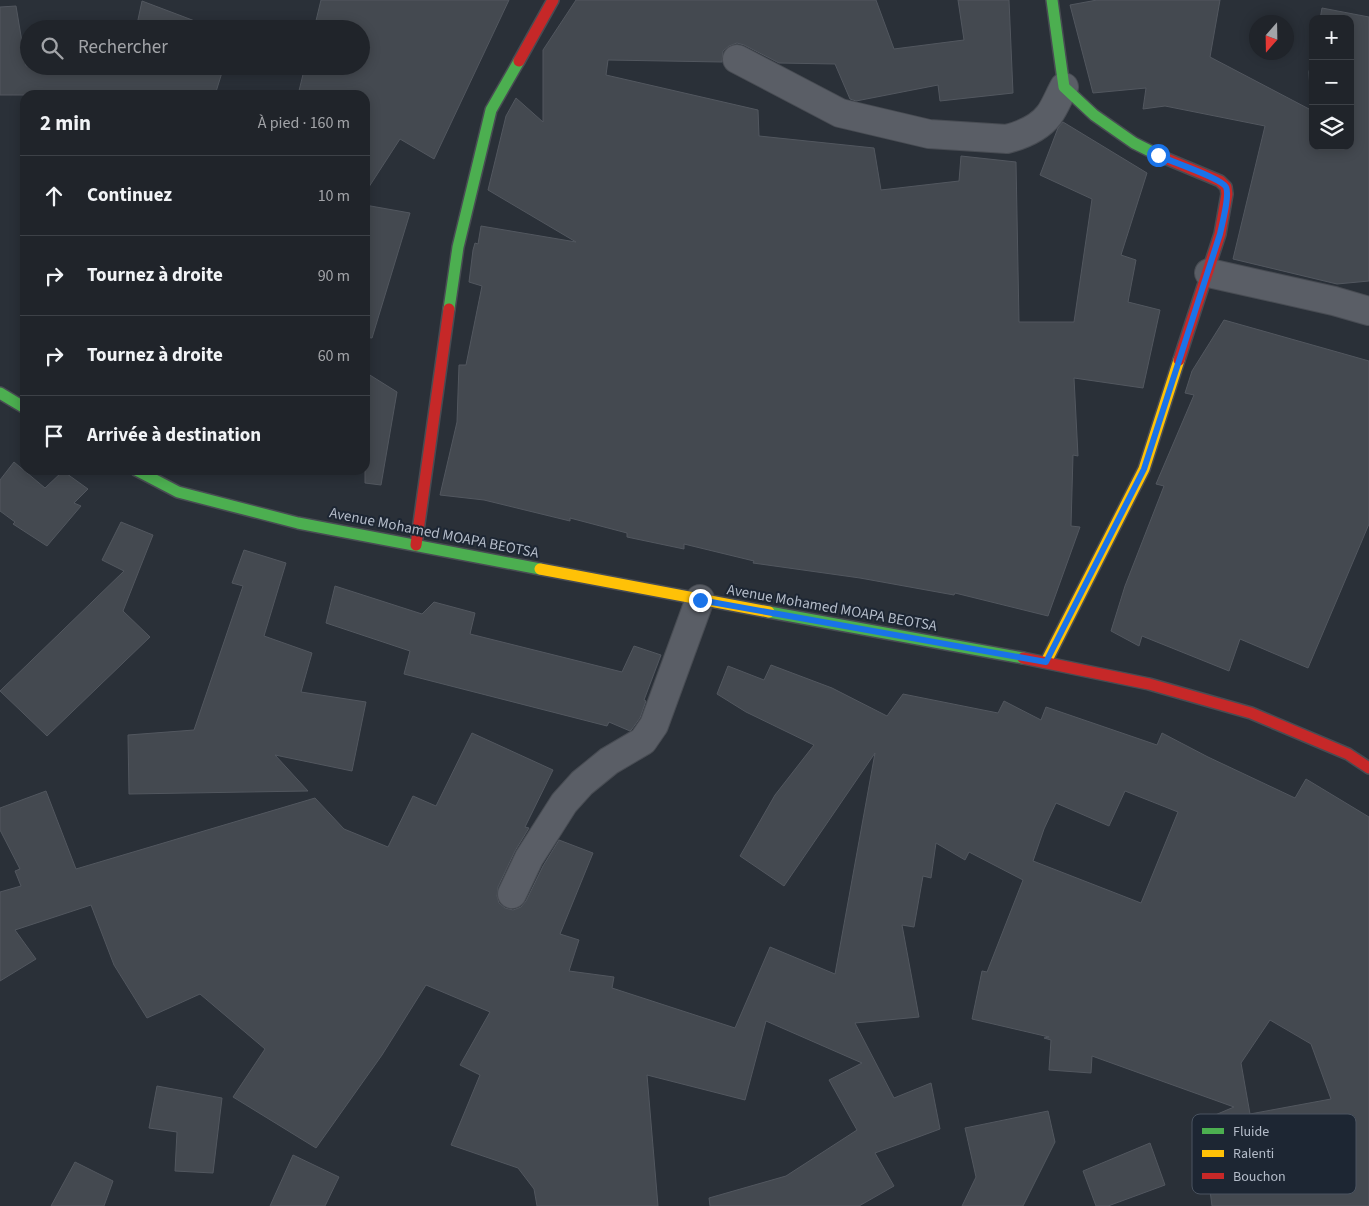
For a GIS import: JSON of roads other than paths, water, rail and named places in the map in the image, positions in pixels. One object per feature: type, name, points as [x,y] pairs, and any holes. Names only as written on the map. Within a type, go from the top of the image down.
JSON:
[{"type":"street","points":[[416,545],[458,247],[491,110],[553,0]]},
{"type":"street","points":[[737,59],[840,113],[929,134],[1007,139],[1037,126],[1048,116],[1064,87],[1052,0]]},
{"type":"street","points":[[1046,662],[1144,469],[1209,272],[1220,234],[1227,194],[1226,187],[1215,179],[1172,162],[1134,143],[1094,115],[1064,87]]},
{"type":"street","points":[[1209,272],[1369,311]]},
{"type":"street","points":[[0,393],[20,405]]},
{"type":"street","name":"Avenue Mohamed MOAPA BEOTSA","points":[[146,475],[178,492],[298,523],[700,600],[1046,662],[1149,684],[1251,713],[1348,754],[1369,768]]},
{"type":"street","points":[[512,894],[529,858],[564,803],[582,783],[609,761],[643,742],[649,733],[654,725],[700,600]]}]
